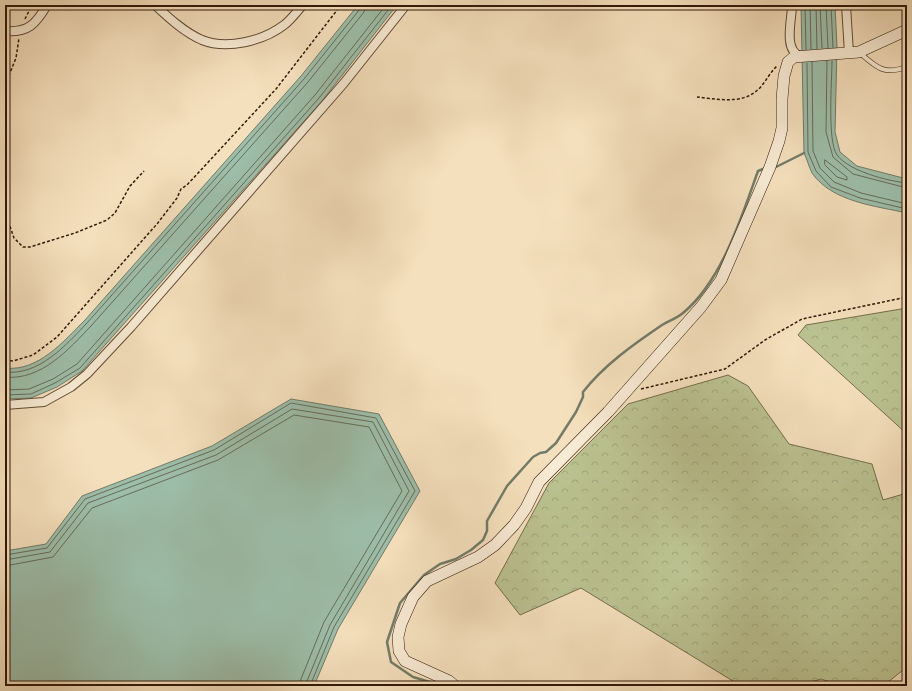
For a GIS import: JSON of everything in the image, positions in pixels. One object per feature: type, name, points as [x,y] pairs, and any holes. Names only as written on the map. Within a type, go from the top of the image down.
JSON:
[{"type":"street","points":[[5,31],[17,32],[30,27],[39,20],[47,5]]},
{"type":"street","points":[[155,5],[190,34],[204,40],[227,44],[242,43],[270,34],[285,25],[303,5]]},
{"type":"street","points":[[5,405],[44,402],[71,387],[87,374],[131,327],[339,89],[406,5]]},
{"type":"street","points":[[792,5],[790,45],[793,52],[800,56]]},
{"type":"street","points":[[846,5],[849,53]]},
{"type":"street","points":[[454,686],[449,682],[405,661],[399,651],[398,637],[401,624],[413,597],[427,581],[478,557],[495,545],[514,525],[526,508],[539,482],[595,426],[624,394],[701,307],[721,280],[770,167],[779,140],[782,128],[783,88],[788,62],[794,57],[800,56],[849,53],[907,30]]},
{"type":"lane","points":[[849,53],[881,68],[894,71],[907,67]]},
{"type":"path","points":[[5,85],[16,58],[17,32],[32,5]]},
{"type":"path","points":[[5,360],[13,361],[33,354],[57,337],[157,224],[177,198],[181,189],[187,186],[276,89],[341,5]]},
{"type":"path","points":[[697,97],[723,100],[738,99],[755,93],[776,67],[788,62]]},
{"type":"path","points":[[5,212],[14,238],[22,247],[30,247],[75,233],[107,220],[115,212],[130,186],[144,171]]},
{"type":"path","points":[[624,394],[725,369],[765,340],[802,319],[907,297]]},
{"type":"green space","points":[[907,308],[907,434],[798,335],[806,325]]},
{"type":"green space","points":[[728,375],[748,386],[789,444],[872,464],[883,500],[907,493],[907,667],[883,686],[842,686],[821,679],[798,686],[741,686],[581,588],[520,615],[495,583],[549,483],[628,404]]},
{"type":"water","points":[[358,5],[397,5],[322,101],[82,371],[57,387],[31,398],[5,399],[5,368],[17,368],[39,360],[50,353],[85,320],[301,76]]},
{"type":"water","points":[[801,5],[835,5],[837,47],[835,132],[840,152],[857,166],[907,179],[907,213],[869,205],[843,197],[821,183],[812,173],[804,153]]},
{"type":"water","points":[[291,399],[379,414],[420,491],[338,629],[314,686],[5,686],[5,551],[46,544],[82,496],[212,446]]},
{"type":"waterway","points":[[776,167],[804,153]]},
{"type":"waterway","points":[[443,686],[413,677],[391,662],[387,642],[400,603],[424,575],[440,564],[456,559],[471,550],[483,540],[487,531],[487,521],[507,486],[533,457],[540,453],[546,452],[556,443],[576,412],[583,397],[583,392],[591,382],[620,356],[662,325],[681,315],[697,300],[709,284],[729,248],[745,209],[758,171],[763,169]]}]
